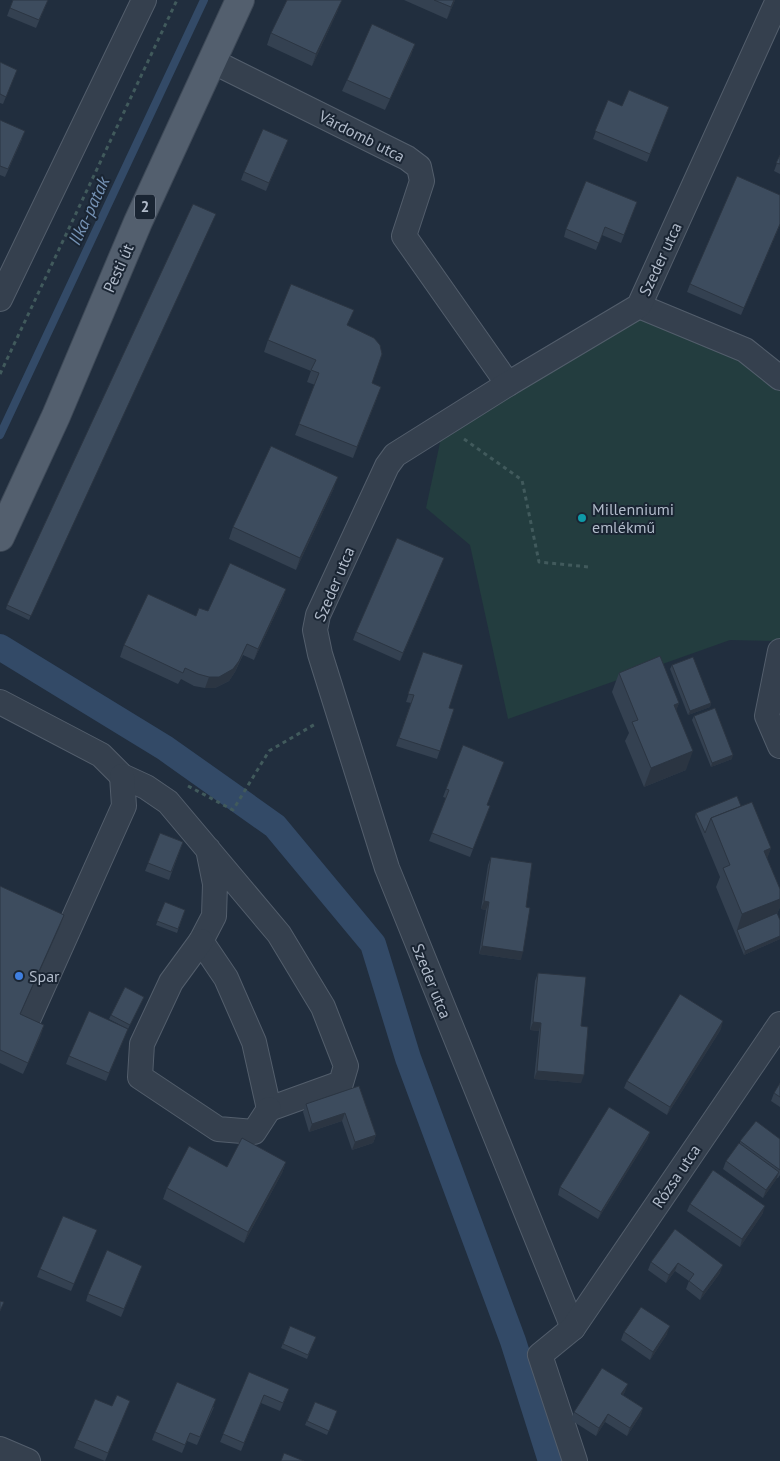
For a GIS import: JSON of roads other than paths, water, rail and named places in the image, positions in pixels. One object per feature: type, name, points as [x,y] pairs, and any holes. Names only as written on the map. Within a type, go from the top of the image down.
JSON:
[{"type":"main road","name":"Pesti út","points":[[0,537],[56,416],[138,222],[240,0]]},
{"type":"street","points":[[0,299],[144,0]]},
{"type":"street","name":"Szeder utca","points":[[573,1328],[387,868],[320,654],[315,630],[318,615],[388,466],[395,456],[508,384],[638,306],[778,0]]},
{"type":"street","name":"Várdomb utca","points":[[212,61],[407,158],[419,167],[422,182],[404,236],[508,384]]},
{"type":"street","points":[[638,306],[745,350],[780,378]]},
{"type":"street","points":[[780,651],[767,716],[780,746]]},
{"type":"street","points":[[0,702],[101,754],[122,776],[146,787],[168,802],[208,849],[279,934],[323,1006],[346,1066],[341,1083],[269,1109],[254,1132],[218,1129],[140,1077],[142,1044],[172,982],[201,941],[214,916],[215,884],[208,849]]},
{"type":"street","points":[[28,1020],[124,806],[122,776]]},
{"type":"street","points":[[201,941],[226,978],[254,1042],[269,1109]]},
{"type":"street","name":"Rózsa utca","points":[[575,1461],[540,1355],[573,1328],[780,1024]]},
{"type":"street","points":[[0,1449],[28,1461]]},
{"type":"waterway","name":"Ilka-patak","points":[[0,435],[204,0]]},
{"type":"waterway","points":[[0,647],[165,748],[275,826],[373,944],[408,1058],[513,1341],[551,1461]]},
{"type":"place","name":"Millenniumi emlékmű","points":[[582,518]]},
{"type":"place","name":"Spar","points":[[19,976]]}]
